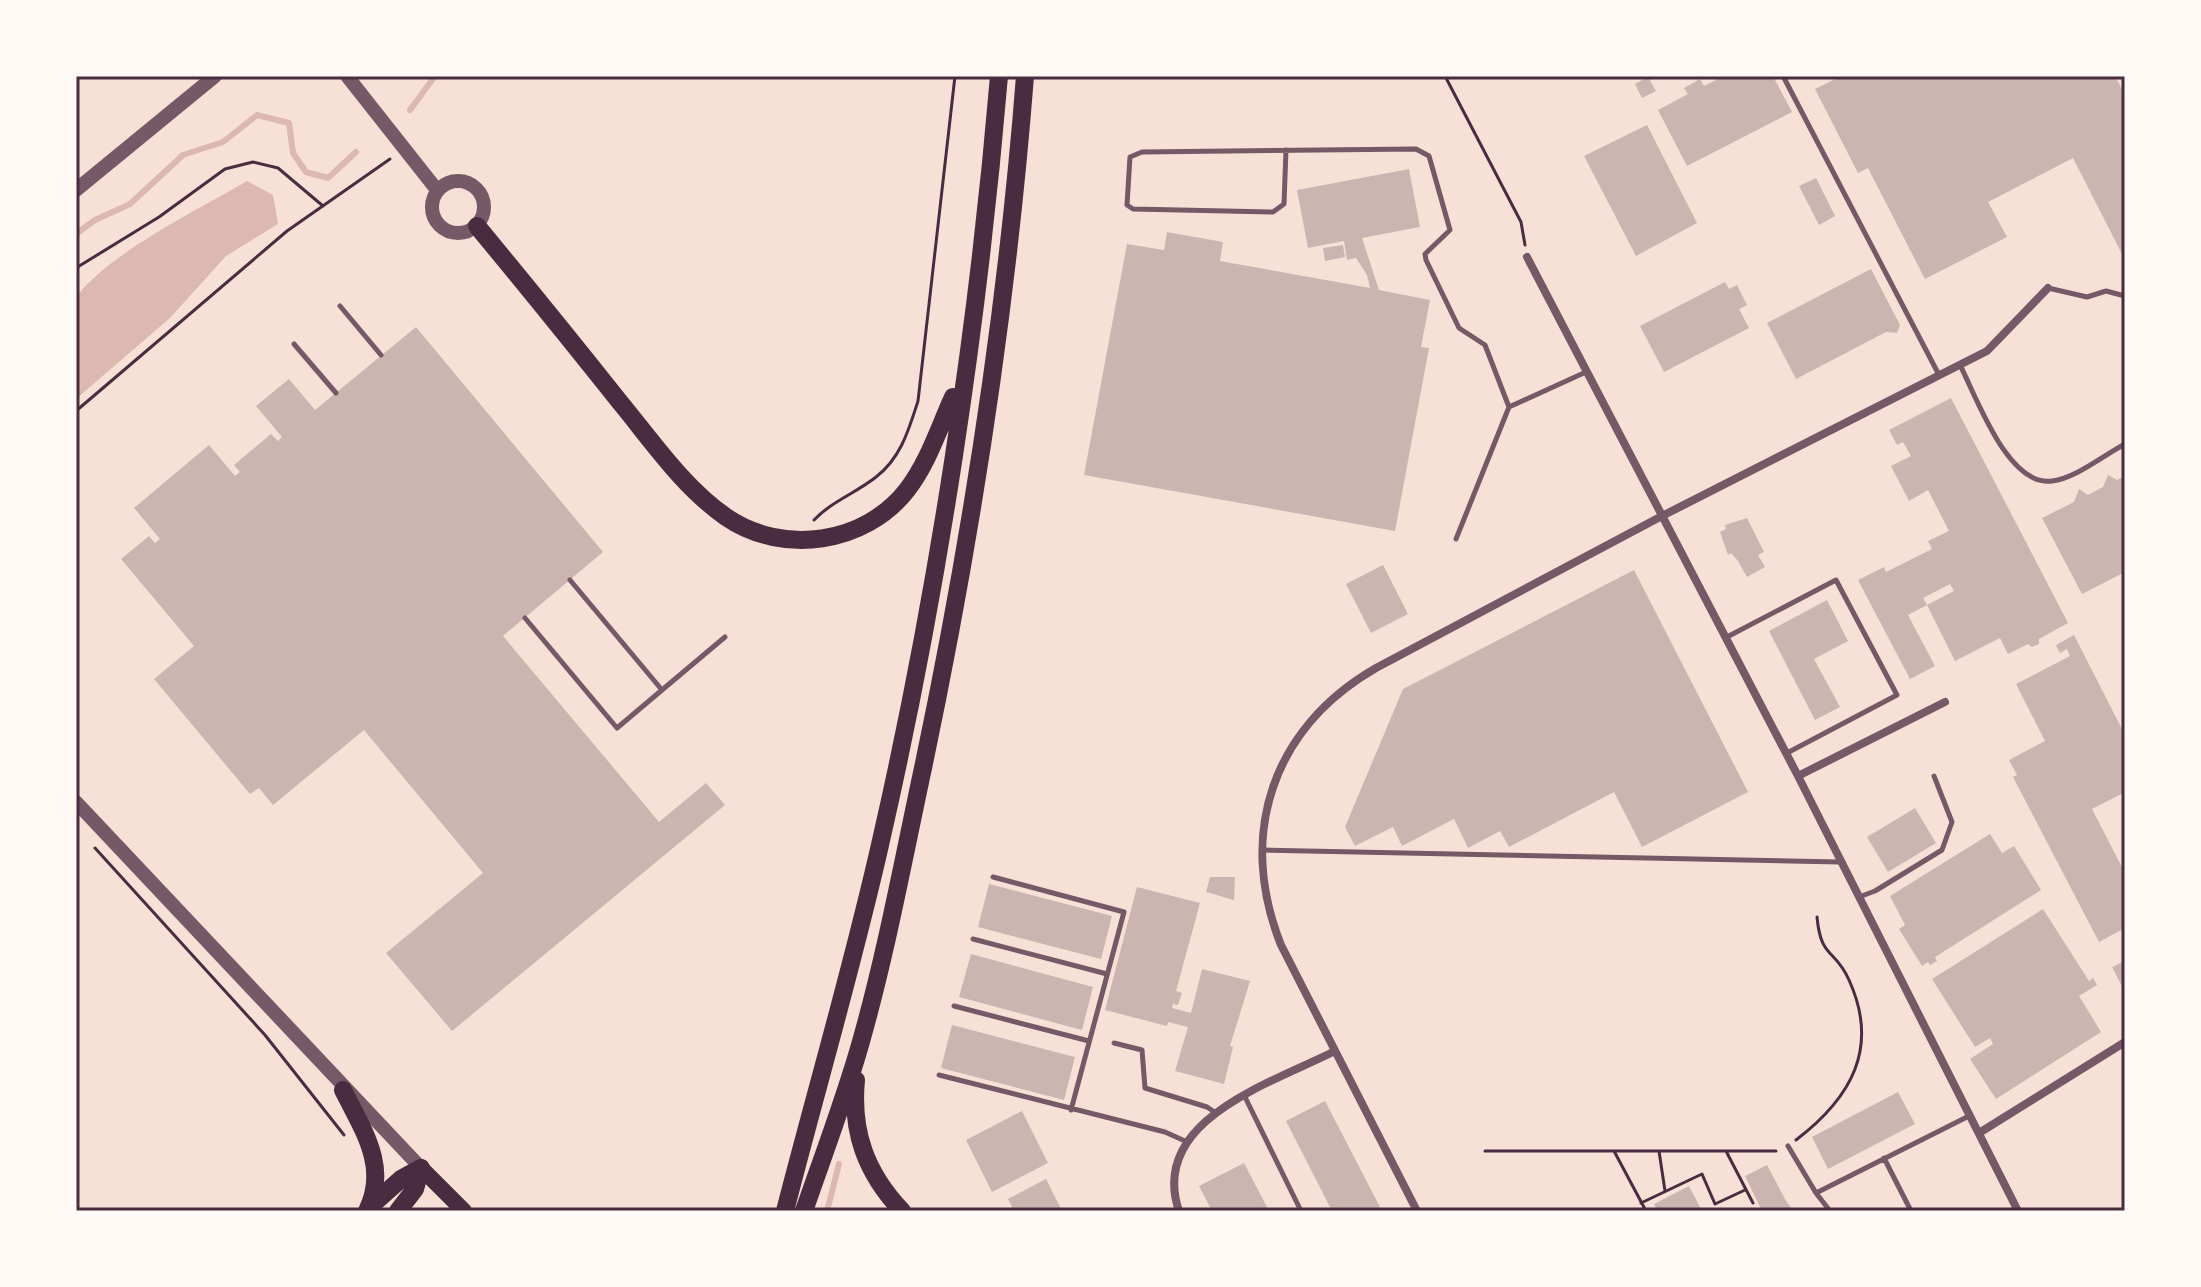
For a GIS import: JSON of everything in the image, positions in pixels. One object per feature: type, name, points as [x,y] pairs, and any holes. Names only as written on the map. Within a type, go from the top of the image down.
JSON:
[{"type":"highway","points":[[785,1211],[882,837],[930,603],[963,373],[999,76]]},
{"type":"highway","points":[[804,1211],[860,1046],[889,929],[953,625],[986,417],[1025,76]]},
{"type":"highway","points":[[477,226],[682,478],[727,518],[766,535],[794,540],[827,538],[862,528],[888,511],[908,489],[928,455],[963,373]]},
{"type":"highway","points":[[860,1046],[854,1104],[857,1136],[870,1170],[902,1211]]},
{"type":"highway","points":[[343,1090],[377,1166],[377,1187],[368,1210]]},
{"type":"highway","points":[[368,1210],[401,1179],[421,1168]]},
{"type":"highway","points":[[398,1211],[415,1189],[421,1168]]},
{"type":"main road","points":[[421,1168],[464,1211]]},
{"type":"street","points":[[76,190],[215,76]]},
{"type":"street","points":[[347,76],[437,190]]},
{"type":"street","points":[[447,183],[471,184],[484,203],[484,215],[477,226],[464,234],[449,233],[437,224],[432,201],[437,190],[447,183]]},
{"type":"street","points":[[1527,257],[1798,776],[2018,1211]]},
{"type":"street","points":[[1417,1211],[1272,923],[1266,899],[1261,850],[1266,813],[1279,772],[1303,730],[1336,695],[1376,668],[1662,516],[1987,351],[2048,288]]},
{"type":"street","points":[[1798,776],[1945,702]]},
{"type":"street","points":[[76,802],[343,1090],[421,1168]]},
{"type":"street","points":[[1979,1133],[2125,1042]]},
{"type":"street","points":[[1179,1211],[1174,1167],[1185,1141],[1216,1113],[1335,1051]]},
{"type":"lane","points":[[1783,76],[1939,375]]},
{"type":"lane","points":[[1286,150],[1284,204],[1273,212],[1133,209],[1127,205],[1130,157],[1135,153],[1286,150],[1416,149],[1429,156],[1450,230],[1425,254],[1426,260],[1459,328],[1485,345],[1509,407],[1456,539]]},
{"type":"lane","points":[[2048,288],[2087,297],[2106,291],[2125,296]]},
{"type":"lane","points":[[340,306],[381,355]]},
{"type":"lane","points":[[294,344],[336,393]]},
{"type":"lane","points":[[1960,365],[2009,460],[2031,478],[2060,479],[2125,444]]},
{"type":"lane","points":[[1509,407],[1586,372]]},
{"type":"lane","points":[[570,580],[662,690]]},
{"type":"lane","points":[[1726,638],[1836,580],[1897,695],[1786,753]]},
{"type":"lane","points":[[525,618],[617,728],[725,637]]},
{"type":"lane","points":[[1859,897],[1942,850],[1952,822],[1934,776]]},
{"type":"lane","points":[[1261,850],[1842,862]]},
{"type":"lane","points":[[993,877],[1124,912],[1071,1110]]},
{"type":"lane","points":[[973,939],[1107,974]]},
{"type":"lane","points":[[954,1006],[1089,1041]]},
{"type":"lane","points":[[1114,1043],[1142,1050],[1145,1088],[1207,1107],[1216,1113]]},
{"type":"lane","points":[[939,1075],[1165,1132],[1185,1141]]},
{"type":"lane","points":[[1245,1097],[1301,1211]]},
{"type":"lane","points":[[1816,1193],[1970,1116]]},
{"type":"lane","points":[[1788,1146],[1830,1211]]},
{"type":"lane","points":[[1884,1158],[1911,1211]]},
{"type":"path","points":[[794,540],[826,507],[878,476],[904,444],[918,401],[955,76]]},
{"type":"path","points":[[1445,76],[1521,222],[1527,257]]},
{"type":"path","points":[[76,411],[287,231],[406,147]]},
{"type":"path","points":[[76,268],[159,217],[225,169],[253,162],[278,168],[323,206]]},
{"type":"path","points":[[86,838],[265,1035],[347,1139]]},
{"type":"path","points":[[1485,1151],[1772,1153],[1788,1146],[1839,1102],[1854,1077],[1863,1031],[1849,979],[1820,944],[1817,917]]},
{"type":"path","points":[[1614,1151],[1646,1211]]},
{"type":"path","points":[[1659,1151],[1665,1192]]},
{"type":"path","points":[[1727,1152],[1753,1203]]},
{"type":"path","points":[[1641,1203],[1702,1174],[1715,1204],[1745,1190]]},
{"type":"shaded area","points":[[247,181],[273,195],[278,224],[226,256],[170,318],[76,399],[76,297],[132,248]]},
{"type":"building","points":[[1724,76],[1773,76],[1792,112],[1687,166],[1658,110],[1688,94],[1684,88],[1700,79],[1704,86]]},
{"type":"building","points":[[1841,76],[2115,76],[2125,95],[2125,260],[2073,158],[1988,202],[2007,237],[1925,279],[1868,168],[1858,173],[1815,89]]},
{"type":"building","points":[[1648,77],[1656,91],[1642,98],[1635,84]]},
{"type":"building","points":[[1647,125],[1697,223],[1636,256],[1584,156]]},
{"type":"building","points":[[1409,169],[1420,227],[1362,238],[1379,290],[1430,300],[1421,347],[1429,348],[1395,531],[1084,475],[1127,244],[1164,250],[1167,232],[1223,242],[1220,261],[1370,288],[1367,275],[1356,258],[1347,260],[1344,241],[1308,248],[1297,190]]},
{"type":"building","points":[[1816,178],[1835,216],[1819,225],[1799,186]]},
{"type":"building","points":[[1343,245],[1345,257],[1325,261],[1323,248]]},
{"type":"building","points":[[1871,269],[1900,325],[1897,333],[1886,332],[1796,379],[1767,323]]},
{"type":"building","points":[[1725,282],[1729,289],[1737,285],[1747,305],[1739,309],[1749,328],[1664,372],[1640,326]]},
{"type":"building","points":[[416,327],[603,552],[503,636],[659,822],[706,783],[725,805],[452,1031],[386,953],[483,873],[364,730],[273,805],[259,788],[250,794],[154,679],[194,646],[121,559],[149,536],[155,543],[160,539],[134,508],[209,445],[235,476],[240,472],[234,465],[271,434],[278,441],[282,437],[256,406],[289,379],[315,410]]},
{"type":"building","points":[[1951,398],[2068,623],[2039,639],[2039,644],[2032,647],[2028,644],[2008,654],[2000,638],[1955,661],[1927,605],[1908,615],[1935,666],[1910,679],[1858,580],[1884,567],[1886,572],[1932,549],[1928,541],[1949,531],[1928,490],[1909,501],[1891,466],[1911,456],[1903,442],[1897,445],[1889,430]],"holes":[[[1950,584],[1954,591],[1927,605],[1923,598]]]},
{"type":"building","points":[[2108,475],[2117,480],[2125,476],[2125,572],[2082,594],[2042,518],[2074,502],[2079,489],[2088,495],[2103,487]]},
{"type":"building","points":[[1747,518],[1764,552],[1758,555],[1765,567],[1747,577],[1738,561],[1731,553],[1728,555],[1720,532],[1726,529],[1725,525]]},
{"type":"building","points":[[1383,565],[1408,614],[1371,633],[1346,584]]},
{"type":"building","points":[[1634,570],[1748,792],[1642,847],[1614,792],[1509,847],[1500,831],[1468,848],[1454,819],[1402,846],[1393,827],[1355,846],[1345,827],[1403,689]]},
{"type":"building","points":[[1827,600],[1848,641],[1814,659],[1840,707],[1815,720],[1769,631]]},
{"type":"building","points":[[2074,635],[2125,735],[2125,792],[2092,809],[2125,873],[2125,928],[2099,942],[2013,777],[2017,775],[2009,760],[2045,741],[2016,684],[2070,656],[2067,649],[2060,653],[2056,645]]},
{"type":"building","points":[[1915,808],[1936,843],[1888,872],[1867,837]]},
{"type":"building","points":[[1990,834],[2002,853],[2014,846],[2041,890],[1935,957],[1937,961],[1922,966],[1899,929],[1905,925],[1890,896]]},
{"type":"building","points":[[1210,877],[1235,877],[1234,900],[1206,892]]},
{"type":"building","points":[[989,884],[1112,916],[1101,959],[978,927]]},
{"type":"building","points":[[1137,887],[1200,903],[1176,991],[1182,993],[1178,1005],[1173,1004],[1172,1008],[1191,1013],[1202,969],[1250,981],[1230,1046],[1233,1047],[1224,1084],[1175,1071],[1188,1027],[1168,1022],[1167,1026],[1105,1010]]},
{"type":"building","points":[[2043,909],[2089,981],[2093,978],[2097,985],[2079,996],[2101,1032],[1996,1099],[1970,1059],[1993,1044],[1990,1038],[1975,1047],[1932,979]]},
{"type":"building","points":[[971,954],[1093,987],[1082,1030],[959,997]]},
{"type":"building","points":[[2125,961],[2125,992],[2112,967]]},
{"type":"building","points":[[952,1025],[1075,1057],[1064,1100],[941,1068]]},
{"type":"building","points":[[1898,1092],[1915,1124],[1828,1169],[1812,1137]]},
{"type":"building","points":[[1325,1101],[1380,1207],[1372,1211],[1332,1211],[1286,1121]]},
{"type":"building","points":[[1022,1111],[1048,1163],[992,1192],[966,1140]]},
{"type":"building","points":[[1244,1163],[1269,1211],[1212,1211],[1199,1186]]},
{"type":"building","points":[[1767,1165],[1793,1211],[1762,1211],[1745,1176]]},
{"type":"building","points":[[1046,1179],[1062,1211],[1014,1211],[1008,1199]]},
{"type":"building","points":[[1689,1186],[1702,1211],[1657,1211],[1654,1204]]},
{"type":"waterway","points":[[410,110],[435,76]]},
{"type":"waterway","points":[[76,234],[95,220],[130,204],[183,155],[223,142],[257,115],[289,123],[293,153],[306,172],[328,178],[356,152]]},
{"type":"waterway","points":[[827,1211],[839,1164]]}]
